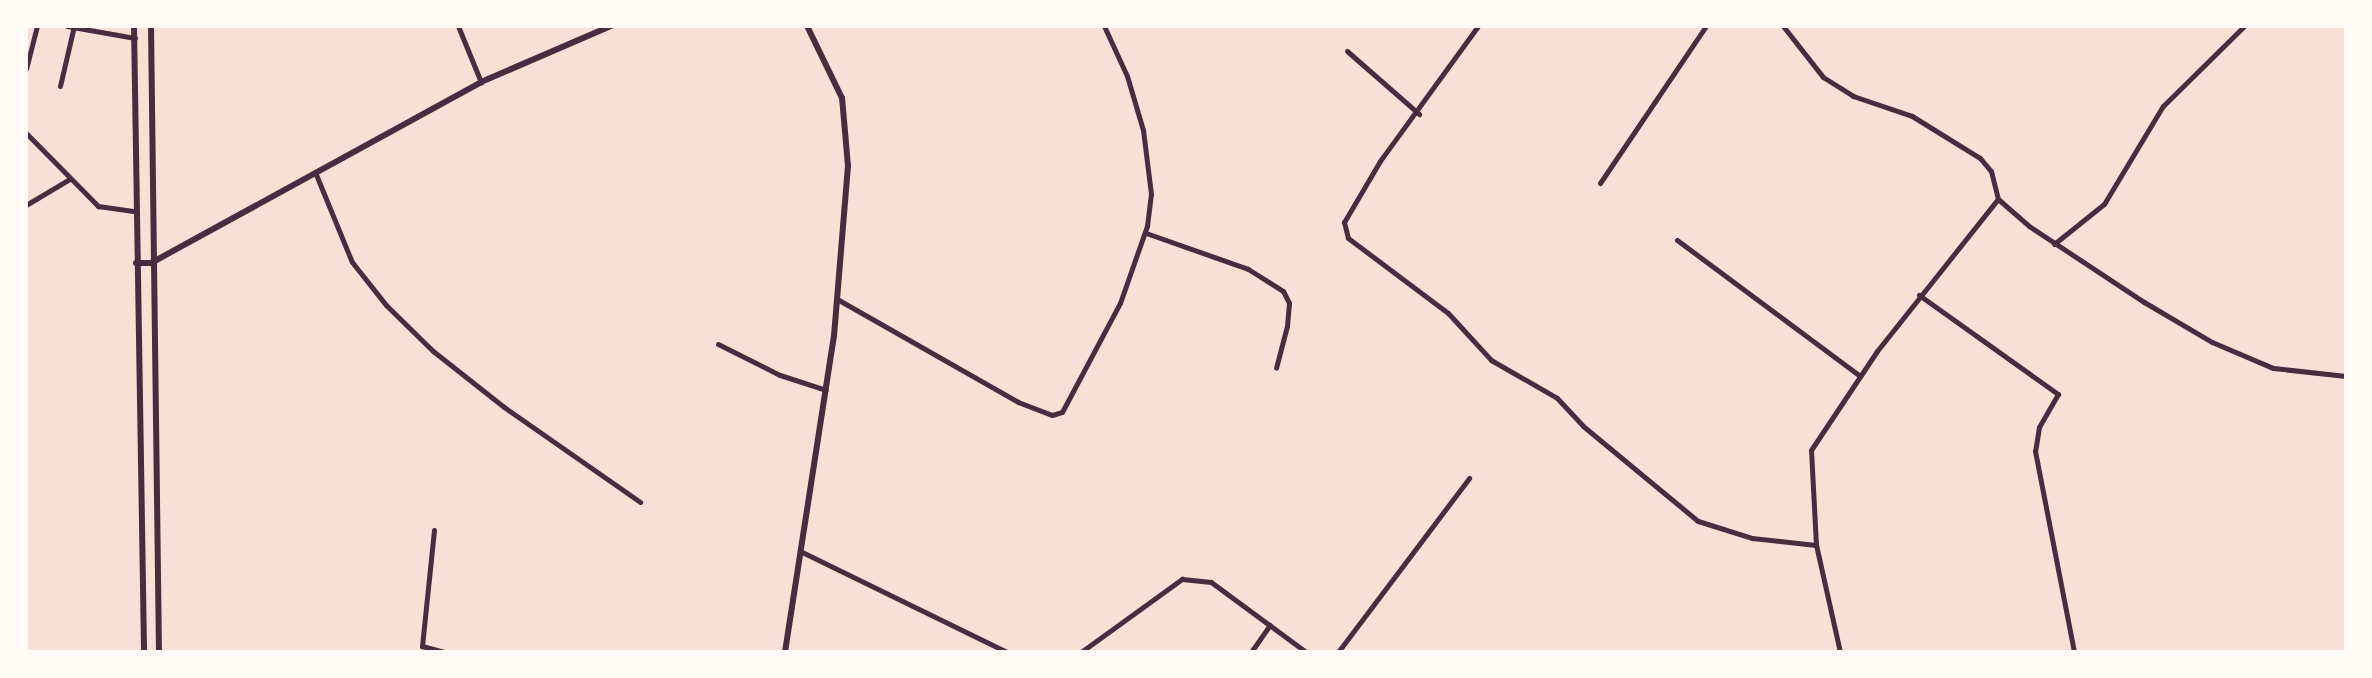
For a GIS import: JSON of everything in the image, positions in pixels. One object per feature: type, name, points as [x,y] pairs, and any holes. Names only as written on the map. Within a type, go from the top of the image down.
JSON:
[{"type":"street","points":[[26,69],[37,26]]},
{"type":"street","points":[[134,26],[144,652]]},
{"type":"street","points":[[151,26],[151,263],[159,652]]},
{"type":"street","points":[[458,26],[481,82]]},
{"type":"street","points":[[136,263],[151,263],[481,82],[611,26]]},
{"type":"street","points":[[785,652],[826,390],[848,166],[842,98],[807,26]]},
{"type":"street","points":[[837,299],[1018,402],[1052,415],[1073,399],[1120,303],[1146,233],[1151,194],[1143,130],[1127,76],[1104,26]]},
{"type":"street","points":[[1478,26],[1419,114],[1380,161],[1344,222],[1348,238],[1448,313],[1491,360],[1557,398],[1583,426],[1698,521],[1752,538],[1816,545]]},
{"type":"street","points":[[1600,183],[1706,26]]},
{"type":"street","points":[[1783,26],[1811,65],[1835,87],[1912,116],[1980,158],[1991,171],[1998,199],[2054,244],[2212,342],[2273,368],[2346,376]]},
{"type":"street","points":[[2054,244],[2104,204],[2163,106],[2244,26]]},
{"type":"street","points":[[60,86],[71,27],[135,38]]},
{"type":"street","points":[[1347,51],[1419,114]]},
{"type":"street","points":[[26,133],[68,180],[106,209],[135,211]]},
{"type":"street","points":[[315,172],[352,262],[386,305],[433,351],[504,407],[640,502]]},
{"type":"street","points":[[26,205],[68,180]]},
{"type":"street","points":[[1840,652],[1816,545],[1811,450],[1919,295],[1998,199]]},
{"type":"street","points":[[1146,233],[1248,269],[1283,291],[1289,303],[1287,326],[1276,368]]},
{"type":"street","points":[[1677,240],[1860,376]]},
{"type":"street","points":[[1919,295],[2058,394],[2039,427],[2035,451],[2074,652]]},
{"type":"street","points":[[718,344],[780,375],[826,390]]},
{"type":"street","points":[[1338,652],[1469,478]]},
{"type":"street","points":[[434,530],[422,646],[445,652]]},
{"type":"street","points":[[802,552],[1007,652]]},
{"type":"street","points":[[1081,652],[1182,579],[1211,582],[1306,652]]},
{"type":"street","points":[[1251,652],[1270,625]]}]
